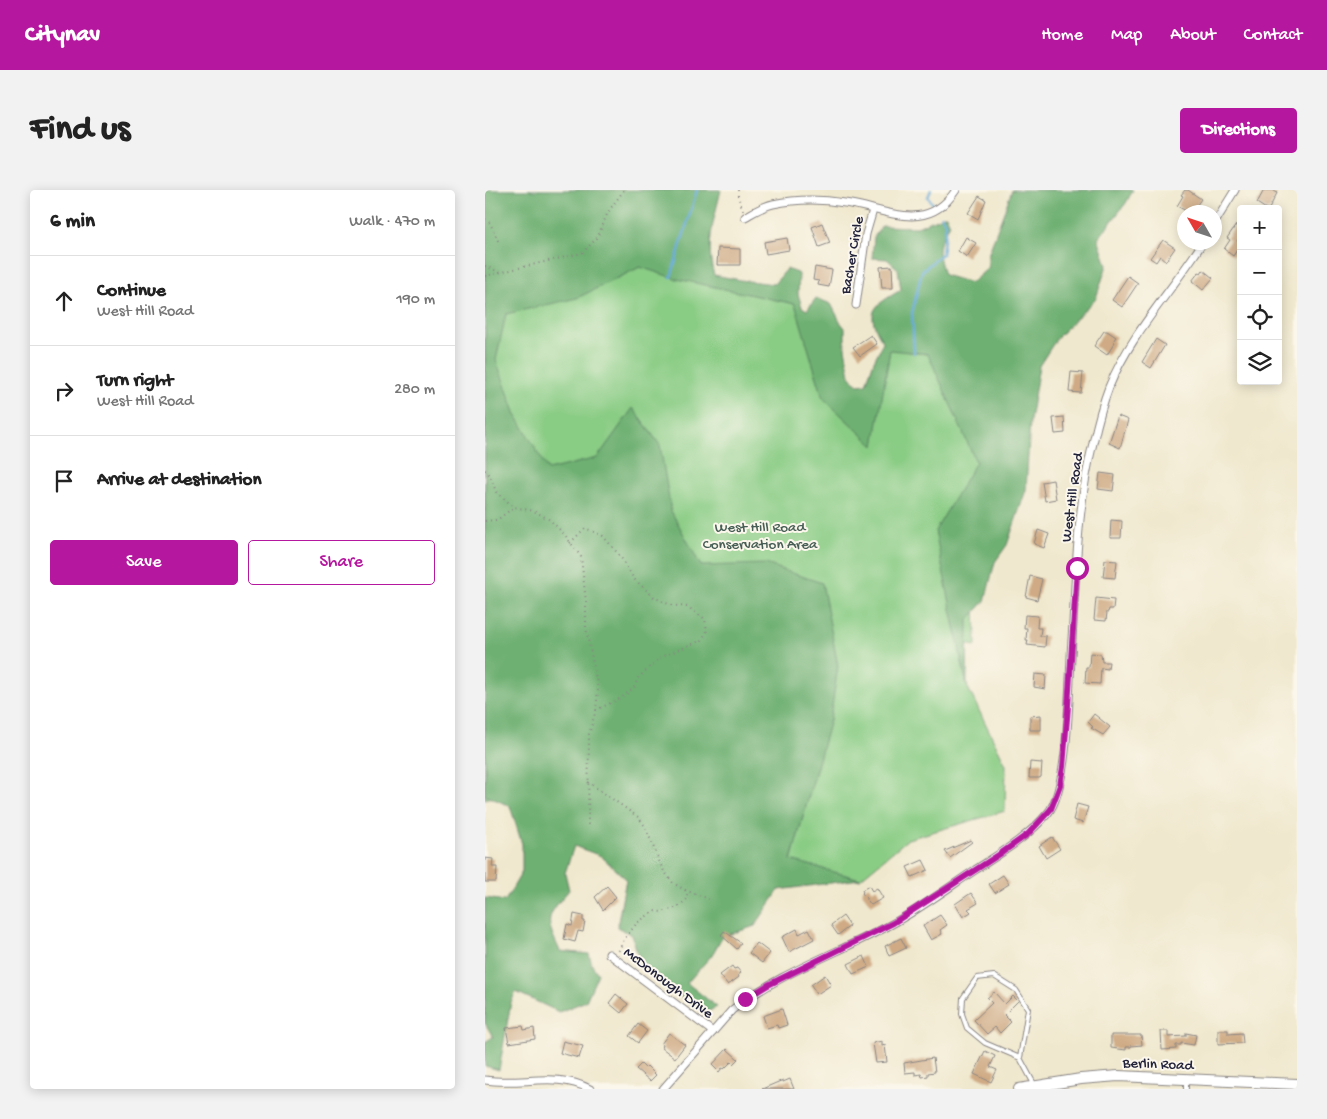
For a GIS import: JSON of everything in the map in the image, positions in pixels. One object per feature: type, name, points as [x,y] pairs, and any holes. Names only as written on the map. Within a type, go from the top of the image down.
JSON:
[{"type":"street","points":[[745,217],[773,204],[805,200],[846,203],[903,216],[930,214],[940,208],[956,190]]},
{"type":"street","points":[[1222,212],[1235,190]]},
{"type":"street","name":"Bacher Circle","points":[[856,305],[866,234],[873,210]]},
{"type":"street","name":"West Hill Road","points":[[663,1089],[732,1010],[745,999],[768,985],[909,914],[1028,834],[1051,809],[1060,785],[1063,767],[1081,513],[1086,476],[1096,430],[1109,387],[1122,360],[1198,250]]},
{"type":"street","name":"McDonough Drive","points":[[612,957],[713,1032]]},
{"type":"street","name":"Berlin Road","points":[[1019,1089],[1100,1077],[1128,1076],[1186,1084],[1297,1084]]},
{"type":"street","points":[[485,1080],[561,1080],[573,1082],[590,1089]]},
{"type":"lane","points":[[1020,1058],[985,1043],[967,1028],[962,1014],[963,998],[977,978],[994,976],[1016,990],[1028,1009],[1020,1058],[1035,1086]]},
{"type":"path","points":[[485,276],[537,262],[583,253],[597,238],[608,212],[624,190]]},
{"type":"path","points":[[738,190],[738,197],[745,217]]},
{"type":"path","points":[[485,218],[490,223],[499,243]]},
{"type":"path","points":[[485,266],[502,272]]},
{"type":"path","points":[[485,470],[490,476],[496,492],[514,507],[534,511],[549,520],[581,557],[586,602],[586,628],[598,689],[596,710],[589,734],[588,825]]},
{"type":"path","points":[[485,520],[497,520],[514,507]]},
{"type":"path","points":[[570,542],[585,528],[603,536],[620,556],[633,579],[653,597],[670,605],[688,607],[705,619],[707,631],[702,640],[661,657],[638,678],[633,688],[621,698],[596,710]]},
{"type":"path","points":[[588,782],[638,817],[645,826],[662,868],[673,883],[685,890],[709,898]]},
{"type":"path","points":[[612,957],[637,923],[654,911],[663,912],[678,907],[687,899],[685,890]]},
{"type":"green space","name":"West Hill Road Conservation Area","points":[[485,190],[671,277],[796,304],[823,398],[878,417],[890,349],[926,354],[1010,349],[975,595],[976,646],[958,643],[967,686],[1006,765],[1005,811],[908,839],[860,879],[791,861],[826,732],[634,876],[523,789],[485,799]]},
{"type":"green space","points":[[485,190],[721,190],[710,243],[711,264],[714,275],[774,284],[787,269],[799,274],[798,294],[802,307],[807,310],[816,298],[831,304],[845,328],[845,348],[850,375],[858,385],[866,384],[883,342],[874,323],[874,310],[878,305],[901,290],[898,269],[887,259],[872,258],[874,237],[882,226],[917,227],[946,215],[950,224],[942,238],[939,249],[944,275],[971,283],[988,268],[988,255],[1012,190],[1133,190],[1126,203],[1098,239],[1107,265],[1096,298],[1057,338],[1039,366],[1030,421],[1026,490],[1007,545],[995,562],[985,601],[968,620],[967,686],[935,531],[976,462],[928,354],[890,350],[874,446],[823,398],[795,304],[677,279],[640,267],[577,298],[506,314],[496,360],[516,415],[548,470],[597,458],[633,408],[660,445],[671,511],[701,566],[766,564],[822,583],[838,666],[830,720],[791,860],[860,879],[779,890],[755,926],[722,937],[712,955],[687,983],[717,1007],[709,1011],[684,999],[640,963],[632,935],[617,927],[626,879],[601,856],[574,846],[565,873],[569,890],[552,913],[550,918],[551,931],[560,951],[589,954],[592,965],[598,974],[586,1001],[559,1012],[516,992],[511,1002],[499,1070],[485,1066],[485,1042],[493,1037],[485,1023],[485,898],[505,901],[522,872],[522,844],[510,806],[485,795]]},
{"type":"building","points":[[1185,190],[1188,190],[1201,199],[1197,205],[1178,205],[1183,196],[1181,195]]},
{"type":"building","points":[[1264,190],[1273,190],[1277,193],[1271,205],[1260,205],[1257,203]]},
{"type":"building","points":[[979,196],[986,200],[978,219],[968,213]]},
{"type":"building","points":[[822,223],[830,243],[819,247],[812,227]]},
{"type":"building","points":[[1236,225],[1237,250],[1233,256],[1224,249],[1230,240],[1227,238]]},
{"type":"building","points":[[966,237],[976,243],[967,257],[958,251]]},
{"type":"building","points":[[787,238],[789,250],[766,254],[764,242]]},
{"type":"building","points":[[1163,240],[1175,248],[1166,261],[1160,256],[1156,262],[1150,258]]},
{"type":"building","points":[[718,248],[740,249],[740,265],[717,265]]},
{"type":"building","points":[[892,266],[893,288],[882,288],[880,267]]},
{"type":"building","points":[[815,267],[832,270],[829,287],[818,285],[819,281],[813,280]]},
{"type":"building","points":[[1203,270],[1213,278],[1203,290],[1192,281]]},
{"type":"building","points":[[1128,276],[1138,283],[1122,307],[1112,300]]},
{"type":"building","points":[[1104,331],[1116,337],[1107,355],[1094,346]]},
{"type":"building","points":[[871,335],[877,344],[860,356],[853,347]]},
{"type":"building","points":[[1156,339],[1165,345],[1151,368],[1142,362]]},
{"type":"building","points":[[1071,372],[1083,373],[1081,393],[1069,392]]},
{"type":"building","points":[[1118,416],[1128,420],[1120,448],[1109,443]]},
{"type":"building","points":[[1064,417],[1065,433],[1055,434],[1053,418]]},
{"type":"building","points":[[1100,473],[1115,475],[1113,491],[1098,489]]},
{"type":"building","points":[[1053,480],[1056,499],[1045,501],[1042,482]]},
{"type":"building","points":[[1111,520],[1122,521],[1121,538],[1110,538]]},
{"type":"building","points":[[1038,530],[1049,534],[1044,548],[1034,544]]},
{"type":"building","points":[[1105,560],[1117,561],[1115,578],[1103,577]]},
{"type":"building","points":[[1030,576],[1042,579],[1037,600],[1026,597]]},
{"type":"building","points":[[1096,598],[1114,600],[1113,609],[1109,609],[1107,612],[1106,621],[1094,620]]},
{"type":"building","points":[[1025,615],[1038,616],[1037,628],[1041,628],[1040,636],[1046,636],[1045,647],[1027,645],[1027,628],[1024,628]]},
{"type":"building","points":[[1090,653],[1101,654],[1102,662],[1109,662],[1108,669],[1101,668],[1100,684],[1085,683],[1086,667],[1089,667]]},
{"type":"building","points":[[1035,674],[1046,675],[1045,689],[1034,687]]},
{"type":"building","points":[[1094,714],[1110,727],[1103,735],[1091,728],[1093,727],[1088,722]]},
{"type":"building","points":[[1041,715],[1041,730],[1030,730],[1030,716]]},
{"type":"building","points":[[1030,762],[1042,763],[1041,777],[1029,778]]},
{"type":"building","points":[[1077,804],[1088,807],[1083,823],[1073,820]]},
{"type":"building","points":[[1052,837],[1060,849],[1046,858],[1039,846]]},
{"type":"building","points":[[971,840],[972,842],[950,858],[945,851]]},
{"type":"building","points":[[485,858],[493,859],[492,867],[497,867],[496,882],[485,882]]},
{"type":"building","points":[[923,860],[928,870],[912,877],[907,867]]},
{"type":"building","points":[[1003,875],[1009,884],[995,893],[989,884]]},
{"type":"building","points":[[607,886],[616,897],[603,910],[595,897]]},
{"type":"building","points":[[869,886],[872,891],[877,888],[883,898],[871,905],[862,893],[862,890]]},
{"type":"building","points":[[971,893],[978,903],[968,909],[971,912],[963,917],[955,904]]},
{"type":"building","points":[[574,914],[583,916],[583,921],[585,921],[583,932],[578,931],[575,942],[564,939],[567,924],[572,926]]},
{"type":"building","points":[[940,915],[947,925],[940,930],[942,934],[931,940],[923,926]]},
{"type":"building","points":[[843,916],[850,926],[838,935],[831,925]]},
{"type":"building","points":[[797,929],[799,934],[809,929],[814,939],[789,952],[782,937]]},
{"type":"building","points":[[724,931],[741,943],[737,949],[721,935]]},
{"type":"building","points":[[901,938],[906,948],[889,956],[885,946]]},
{"type":"building","points":[[757,943],[770,953],[762,963],[749,953]]},
{"type":"building","points":[[864,956],[869,967],[853,974],[848,964]]},
{"type":"building","points":[[732,966],[741,973],[738,975],[739,977],[728,985],[720,975]]},
{"type":"building","points":[[825,975],[831,985],[817,994],[811,985]]},
{"type":"building","points":[[994,992],[1005,1004],[1013,996],[1018,1001],[1004,1015],[1011,1022],[1000,1033],[995,1027],[987,1034],[974,1020],[992,1003],[987,998]]},
{"type":"building","points":[[616,994],[628,1004],[621,1013],[609,1003]]},
{"type":"building","points":[[782,1009],[787,1025],[778,1028],[777,1025],[767,1028],[763,1016]]},
{"type":"building","points":[[638,1024],[647,1031],[638,1043],[629,1036]]},
{"type":"building","points":[[523,1026],[524,1030],[534,1028],[535,1039],[509,1043],[506,1028]]},
{"type":"building","points":[[1218,1030],[1228,1030],[1228,1034],[1242,1033],[1243,1043],[1218,1044]]},
{"type":"building","points":[[1161,1031],[1168,1031],[1168,1037],[1186,1036],[1186,1033],[1196,1035],[1194,1045],[1181,1043],[1181,1045],[1176,1045],[1176,1049],[1162,1050]]},
{"type":"building","points":[[669,1033],[685,1045],[675,1058],[662,1048],[663,1045],[661,1044]]},
{"type":"building","points":[[1111,1035],[1141,1035],[1142,1045],[1126,1047],[1126,1050],[1111,1048]]},
{"type":"building","points":[[563,1041],[583,1046],[579,1058],[560,1053]]},
{"type":"building","points":[[882,1041],[882,1046],[885,1045],[887,1062],[876,1063],[873,1043]]},
{"type":"building","points":[[727,1049],[738,1059],[733,1064],[731,1062],[724,1069],[722,1068],[719,1072],[712,1065]]},
{"type":"building","points":[[985,1051],[995,1056],[990,1067],[997,1070],[991,1082],[974,1074]]},
{"type":"building","points":[[933,1058],[935,1072],[928,1073],[928,1076],[915,1075],[915,1072],[905,1073],[904,1063]]},
{"type":"building","points":[[641,1064],[645,1068],[647,1066],[656,1075],[650,1081],[636,1069]]},
{"type":"building","points":[[790,1079],[794,1089],[762,1089],[783,1080],[783,1082]]},
{"type":"waterway","points":[[671,277],[697,190]]},
{"type":"waterway","points":[[931,190],[928,197],[933,204]]},
{"type":"waterway","points":[[914,353],[912,313],[922,271],[942,254],[946,224],[941,216]]},
{"type":"route","points":[[745,999],[768,985],[893,923],[932,899],[1028,834],[1051,809],[1060,785],[1063,767],[1077,568]]}]
